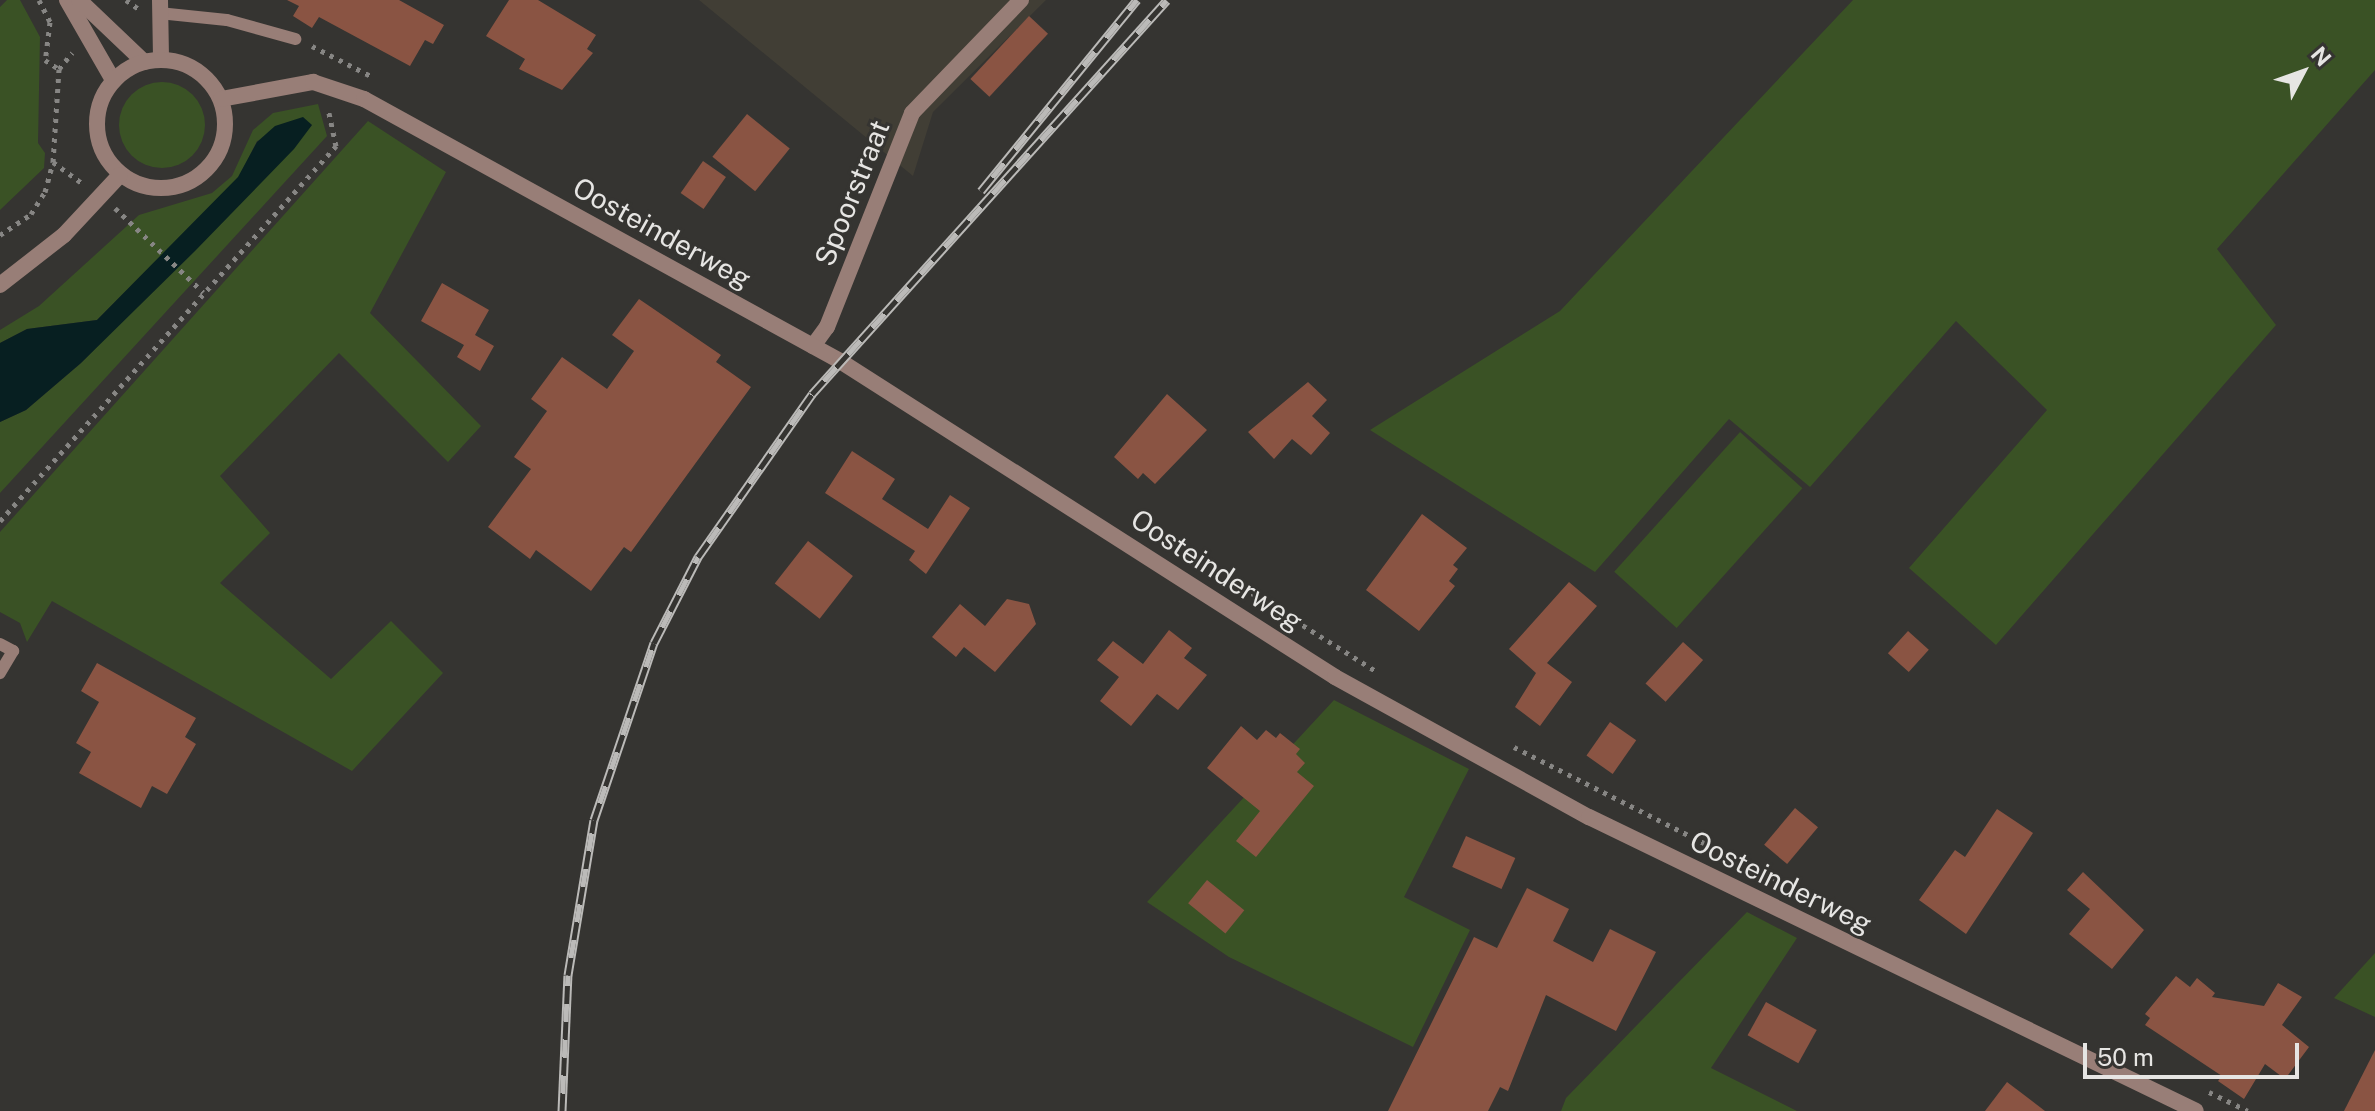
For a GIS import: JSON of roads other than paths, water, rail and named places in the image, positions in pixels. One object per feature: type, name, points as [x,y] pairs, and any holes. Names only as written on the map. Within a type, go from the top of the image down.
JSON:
[{"type":"street","points":[[67,0],[113,80]]},
{"type":"street","points":[[79,0],[152,61],[198,72],[221,99],[225,135],[200,175],[170,188],[120,175],[99,138],[100,107],[113,80],[152,61]]},
{"type":"street","name":"Spoorstraat","points":[[813,346],[827,327],[912,113],[1021,0]]},
{"type":"street","points":[[152,61],[160,7]]},
{"type":"street","name":"Oosteinderweg","points":[[221,99],[295,82],[332,86],[813,346],[1335,677],[1575,810],[2196,1111]]},
{"type":"street","points":[[0,285],[64,235],[120,175]]},
{"type":"lane","points":[[160,7],[227,20],[295,39]]},
{"type":"lane","points":[[0,644],[13,651],[0,673]]},
{"type":"water","points":[[303,117],[312,125],[294,149],[195,251],[81,363],[26,410],[0,422],[0,343],[27,329],[97,320],[238,177],[257,142],[275,126]]},
{"type":"railway","points":[[981,191],[1137,0]]},
{"type":"railway","points":[[562,1111],[568,975],[594,820],[654,643],[698,557],[812,394],[1167,0]]}]
